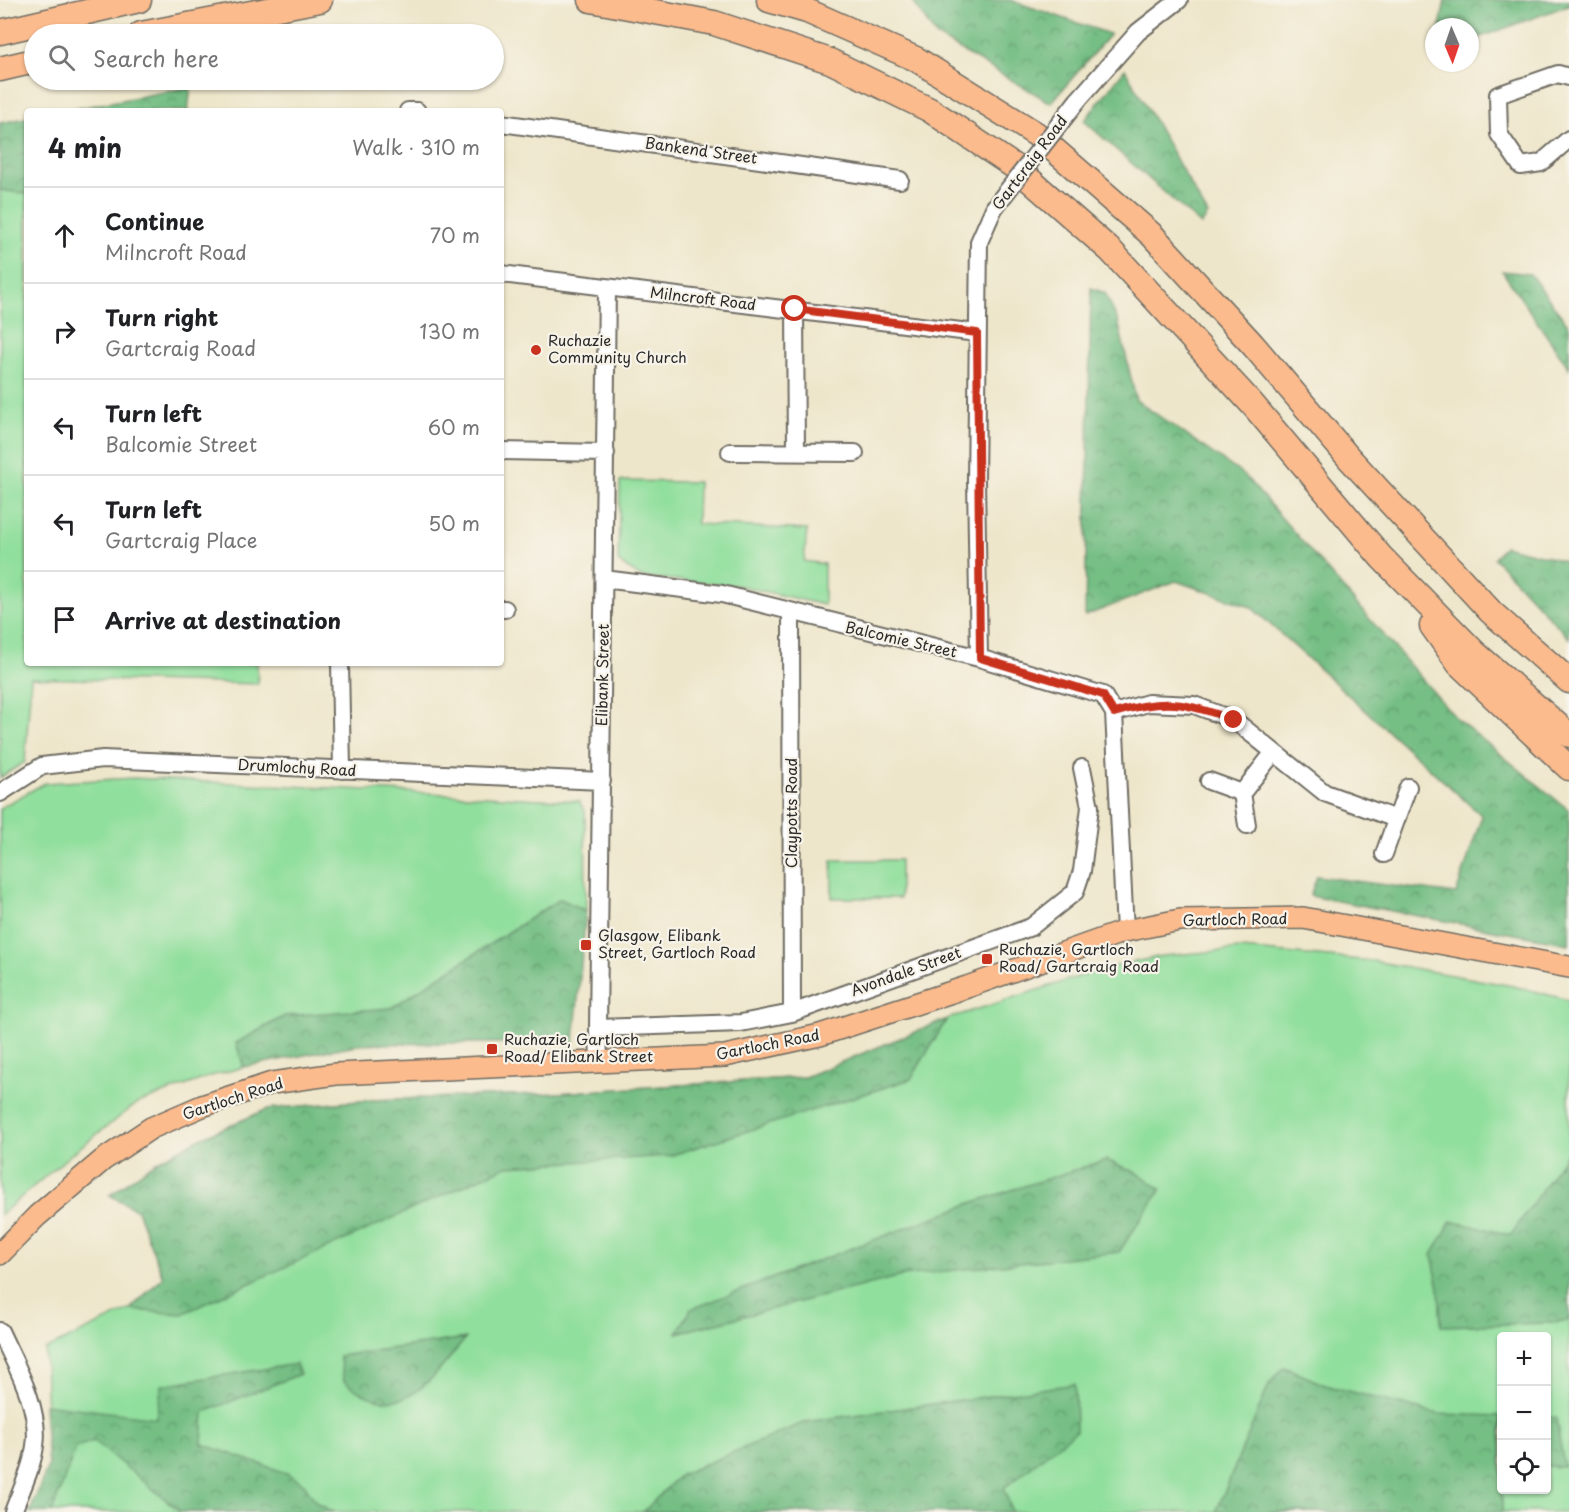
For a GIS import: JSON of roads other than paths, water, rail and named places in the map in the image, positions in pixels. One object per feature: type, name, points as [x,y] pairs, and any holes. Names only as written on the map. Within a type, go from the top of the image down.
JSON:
[{"type":"highway","points":[[35,24],[139,0]]},
{"type":"highway","points":[[194,24],[320,0]]},
{"type":"highway","points":[[591,0],[714,23],[830,61],[930,110],[1015,167],[1111,251],[1253,405],[1381,557],[1460,664],[1569,768]]},
{"type":"highway","points":[[768,0],[807,11],[916,59],[1036,134],[1152,235],[1253,345],[1349,458],[1491,612],[1569,681]]},
{"type":"highway","points":[[0,32],[24,26]]},
{"type":"highway","points":[[0,69],[24,63]]},
{"type":"highway","points":[[1381,557],[1474,652],[1569,735]]},
{"type":"main road","name":"Gartloch Road","points":[[0,1254],[37,1216],[103,1161],[151,1128],[202,1106],[272,1083],[336,1074],[724,1056],[820,1035],[967,987],[1125,931],[1180,920],[1303,918],[1569,967]]},
{"type":"street","name":"Gartcraig Road","points":[[980,658],[977,333],[979,242],[994,208],[1078,99],[1138,32],[1179,0]]},
{"type":"street","points":[[1569,77],[1558,74],[1498,95],[1499,134],[1521,166],[1541,163],[1569,139]]},
{"type":"street","name":"Bankend Street","points":[[504,123],[900,180]]},
{"type":"street","name":"Milncroft Road","points":[[504,274],[977,333]]},
{"type":"street","name":"Elibank Street","points":[[599,1063],[608,288]]},
{"type":"street","points":[[795,309],[796,452]]},
{"type":"street","points":[[504,451],[606,453]]},
{"type":"street","points":[[730,452],[855,453]]},
{"type":"street","name":"Balcomie Street","points":[[604,579],[722,594],[980,658],[1103,695],[1114,713]]},
{"type":"street","name":"Claypotts Road","points":[[791,612],[792,1013]]},
{"type":"street","points":[[340,666],[342,770]]},
{"type":"street","points":[[1125,931],[1114,713],[1148,703],[1194,705],[1234,720],[1325,793],[1396,819]]},
{"type":"street","points":[[1247,825],[1242,793],[1274,752]]},
{"type":"street","name":"Drumlochy Road","points":[[0,793],[42,766],[103,759],[602,781]]},
{"type":"street","name":"Avondale Street","points":[[598,1028],[741,1023],[792,1013],[1031,927],[1054,912],[1075,892],[1082,871],[1090,807],[1082,768]]},
{"type":"street","points":[[1209,780],[1242,793]]},
{"type":"street","points":[[1384,854],[1408,787]]},
{"type":"street","points":[[1090,807],[1119,808]]},
{"type":"street","points":[[0,1331],[32,1411],[36,1443],[29,1471],[13,1512]]},
{"type":"place","name":"Ruchazie Community Church","points":[[536,350]]},
{"type":"place","name":"Glasgow, Elibank Street, Gartloch Road","points":[[586,945]]},
{"type":"place","name":"Ruchazie, Gartloch Road/ Gartcraig Road","points":[[987,959]]},
{"type":"place","name":"Ruchazie, Gartloch Road/ Elibank Street","points":[[492,1049]]}]
